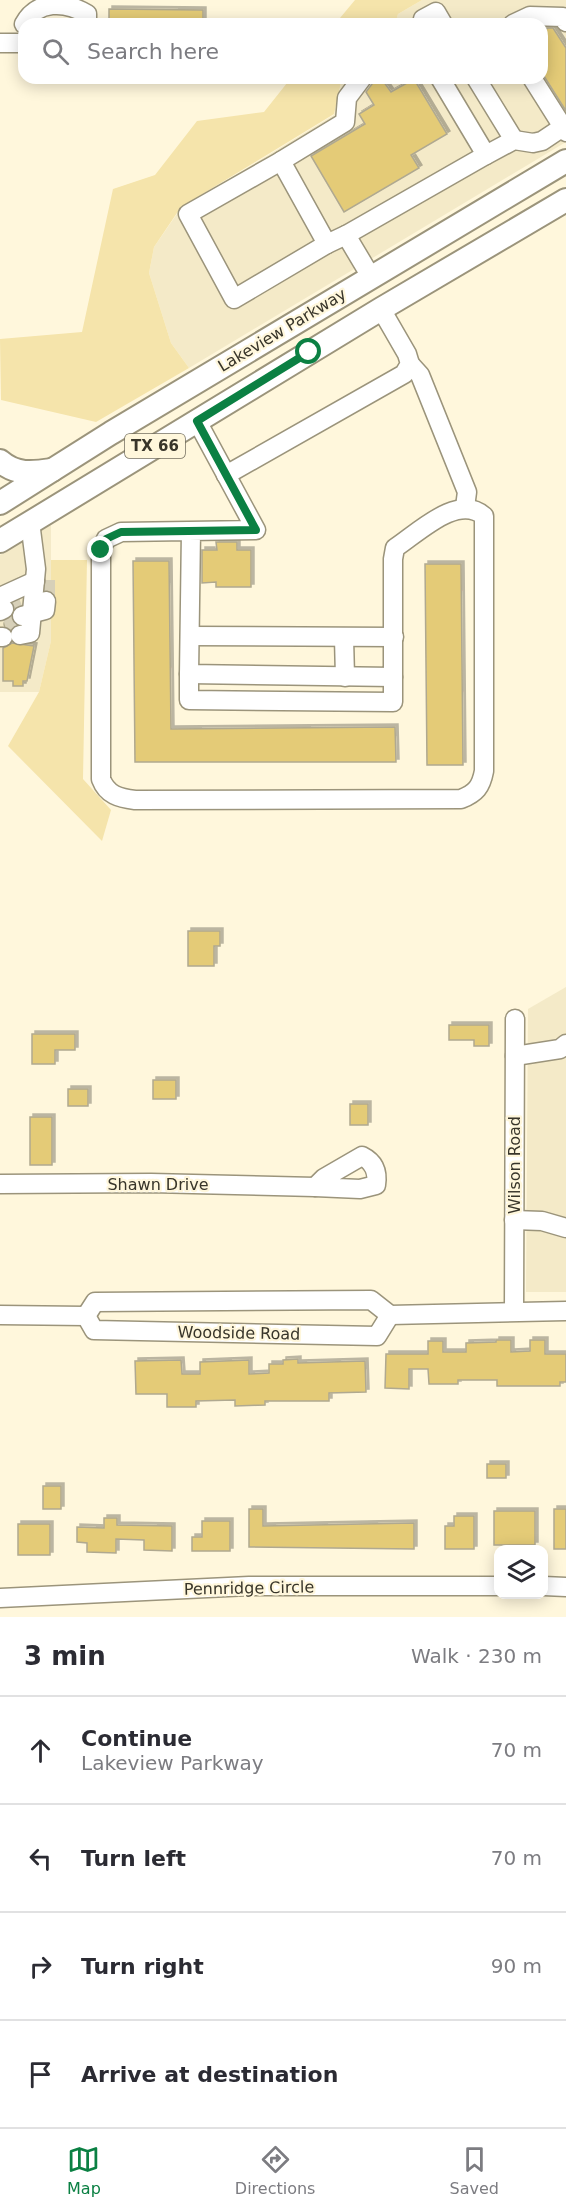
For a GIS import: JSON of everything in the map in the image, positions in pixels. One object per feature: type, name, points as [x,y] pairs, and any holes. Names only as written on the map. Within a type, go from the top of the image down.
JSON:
[{"type":"main road","name":"Lakeview Parkway","points":[[0,503],[566,161]]},
{"type":"main road","name":"Lakeview Parkway","points":[[0,541],[381,309],[566,200]]},
{"type":"main road","points":[[372,277],[381,309]]},
{"type":"main road","points":[[0,461],[12,470],[31,473],[53,470]]},
{"type":"street","points":[[29,18],[30,14],[39,8],[61,5],[74,6],[87,14],[87,18]]},
{"type":"street","points":[[425,18],[436,12],[440,18]]},
{"type":"street","points":[[526,18],[530,16],[563,18],[566,22]]},
{"type":"street","points":[[0,43],[18,36]]},
{"type":"street","points":[[358,84],[347,98],[345,122],[188,214],[234,299],[327,244],[514,140],[533,143],[565,128],[536,84]]},
{"type":"street","points":[[444,84],[486,155]]},
{"type":"street","points":[[480,84],[514,140]]},
{"type":"street","points":[[281,161],[327,244]]},
{"type":"street","points":[[346,235],[372,277]]},
{"type":"street","points":[[381,309],[407,354],[410,364],[420,375],[467,492],[465,507]]},
{"type":"street","points":[[226,475],[405,374],[410,364]]},
{"type":"street","points":[[191,531],[189,700],[393,702],[393,559],[395,548],[450,512],[465,507],[476,509],[484,516],[484,771],[481,784],[475,793],[461,799],[135,800],[118,798],[105,789],[101,779],[101,550],[106,539],[121,532],[256,530],[197,421]]},
{"type":"street","points":[[19,608],[30,522]]},
{"type":"street","points":[[190,636],[394,637]]},
{"type":"street","points":[[344,638],[345,677]]},
{"type":"street","points":[[189,674],[393,677]]},
{"type":"street","name":"Wilson Road","points":[[514,1311],[515,1019]]},
{"type":"street","points":[[515,1056],[560,1049],[566,1044]]},
{"type":"street","name":"Shawn Drive","points":[[0,1184],[152,1183],[315,1187]]},
{"type":"street","points":[[514,1220],[542,1221],[566,1228]]},
{"type":"street","name":"Woodside Road","points":[[371,1300],[390,1315],[376,1336],[94,1329],[86,1316],[95,1302],[371,1300]]},
{"type":"street","points":[[390,1315],[566,1311]]},
{"type":"street","name":"Woodside Road","points":[[0,1315],[86,1316]]},
{"type":"street","name":"Pennridge Circle","points":[[0,1598],[249,1586],[494,1586]]},
{"type":"street","points":[[548,1586],[566,1587]]},
{"type":"shaded area","points":[[355,0],[422,0],[398,14],[397,18],[340,18]]},
{"type":"shaded area","points":[[422,0],[566,0],[566,142],[189,368],[171,343],[149,273],[154,247],[181,208],[334,115],[341,84],[548,84],[548,18],[397,18],[398,14]]},
{"type":"shaded area","points":[[286,84],[341,84],[334,114],[181,207],[154,247],[149,273],[171,343],[189,368],[96,422],[1,400],[0,339],[82,332],[113,189],[155,175],[197,121],[264,112]]},
{"type":"shaded area","points":[[51,525],[51,641],[39,692],[0,692],[0,555]]},
{"type":"shaded area","points":[[51,560],[87,560],[83,779],[111,810],[102,841],[8,746],[39,692],[51,641]]},
{"type":"shaded area","points":[[566,987],[566,1292],[526,1292],[528,1009]]},
{"type":"building","points":[[109,9],[203,10],[203,18],[109,18]]},
{"type":"building","points":[[548,28],[553,28],[566,48],[566,111],[548,82]]},
{"type":"building","points":[[372,84],[385,84],[391,92],[405,84],[417,84],[447,134],[411,155],[419,168],[344,212],[311,156],[365,124],[359,114],[374,105],[366,92]]},
{"type":"building","points":[[216,542],[237,542],[237,550],[251,550],[251,587],[216,587],[216,582],[202,583],[202,550],[217,550]]},
{"type":"building","points":[[133,561],[169,561],[171,729],[395,727],[396,762],[135,762]]},
{"type":"building","points":[[425,564],[461,564],[463,765],[427,765]]},
{"type":"building","points":[[9,619],[14,624],[9,629],[4,624]]},
{"type":"building","points":[[12,643],[34,646],[27,681],[23,681],[23,686],[13,686],[13,681],[3,681],[3,648]]},
{"type":"building","points":[[188,931],[220,931],[220,946],[214,946],[214,966],[188,966]]},
{"type":"building","points":[[449,1025],[489,1025],[489,1046],[474,1046],[474,1040],[449,1040]]},
{"type":"building","points":[[32,1034],[75,1034],[75,1050],[55,1050],[55,1064],[32,1064]]},
{"type":"building","points":[[153,1080],[176,1080],[176,1099],[153,1099]]},
{"type":"building","points":[[68,1089],[88,1089],[88,1106],[68,1106]]},
{"type":"building","points":[[350,1104],[368,1104],[368,1125],[350,1125]]},
{"type":"building","points":[[30,1117],[52,1117],[52,1165],[30,1165]]},
{"type":"building","points":[[496,1340],[511,1340],[511,1352],[530,1351],[530,1340],[545,1340],[545,1354],[566,1354],[566,1382],[560,1382],[560,1386],[497,1386],[497,1380],[458,1380],[458,1384],[429,1384],[428,1369],[409,1369],[409,1389],[385,1388],[386,1354],[428,1354],[428,1341],[443,1341],[443,1352],[466,1352],[466,1343],[496,1342]]},
{"type":"building","points":[[298,1359],[298,1363],[365,1361],[366,1392],[329,1393],[329,1401],[265,1401],[265,1405],[235,1406],[235,1400],[196,1401],[196,1407],[167,1407],[167,1394],[136,1394],[135,1361],[181,1360],[182,1374],[200,1374],[200,1362],[249,1360],[249,1374],[269,1373],[269,1364],[283,1364],[283,1360]]},
{"type":"building","points":[[487,1464],[506,1464],[506,1478],[487,1478]]},
{"type":"building","points":[[43,1486],[61,1486],[61,1509],[43,1509]]},
{"type":"building","points":[[249,1509],[263,1509],[263,1526],[414,1523],[414,1549],[249,1547]]},
{"type":"building","points":[[554,1509],[566,1509],[566,1549],[554,1549]]},
{"type":"building","points":[[494,1511],[535,1511],[535,1545],[494,1545]]},
{"type":"building","points":[[454,1516],[474,1516],[474,1549],[445,1549],[445,1526],[454,1526]]},
{"type":"building","points":[[104,1518],[117,1518],[117,1525],[172,1526],[172,1551],[144,1550],[144,1540],[116,1539],[116,1553],[87,1552],[87,1543],[77,1542],[77,1527],[104,1528]]},
{"type":"building","points":[[202,1521],[230,1521],[230,1551],[192,1551],[192,1537],[202,1537]]},
{"type":"building","points":[[18,1524],[50,1524],[50,1555],[18,1555]]},
{"type":"tunnel","points":[[46,580],[46,601]]},
{"type":"tunnel","points":[[4,609],[21,602]]},
{"type":"tunnel","points":[[4,622],[20,617]]},
{"type":"route","points":[[101,550],[106,539],[121,532],[256,530],[197,421],[309,352]]}]
